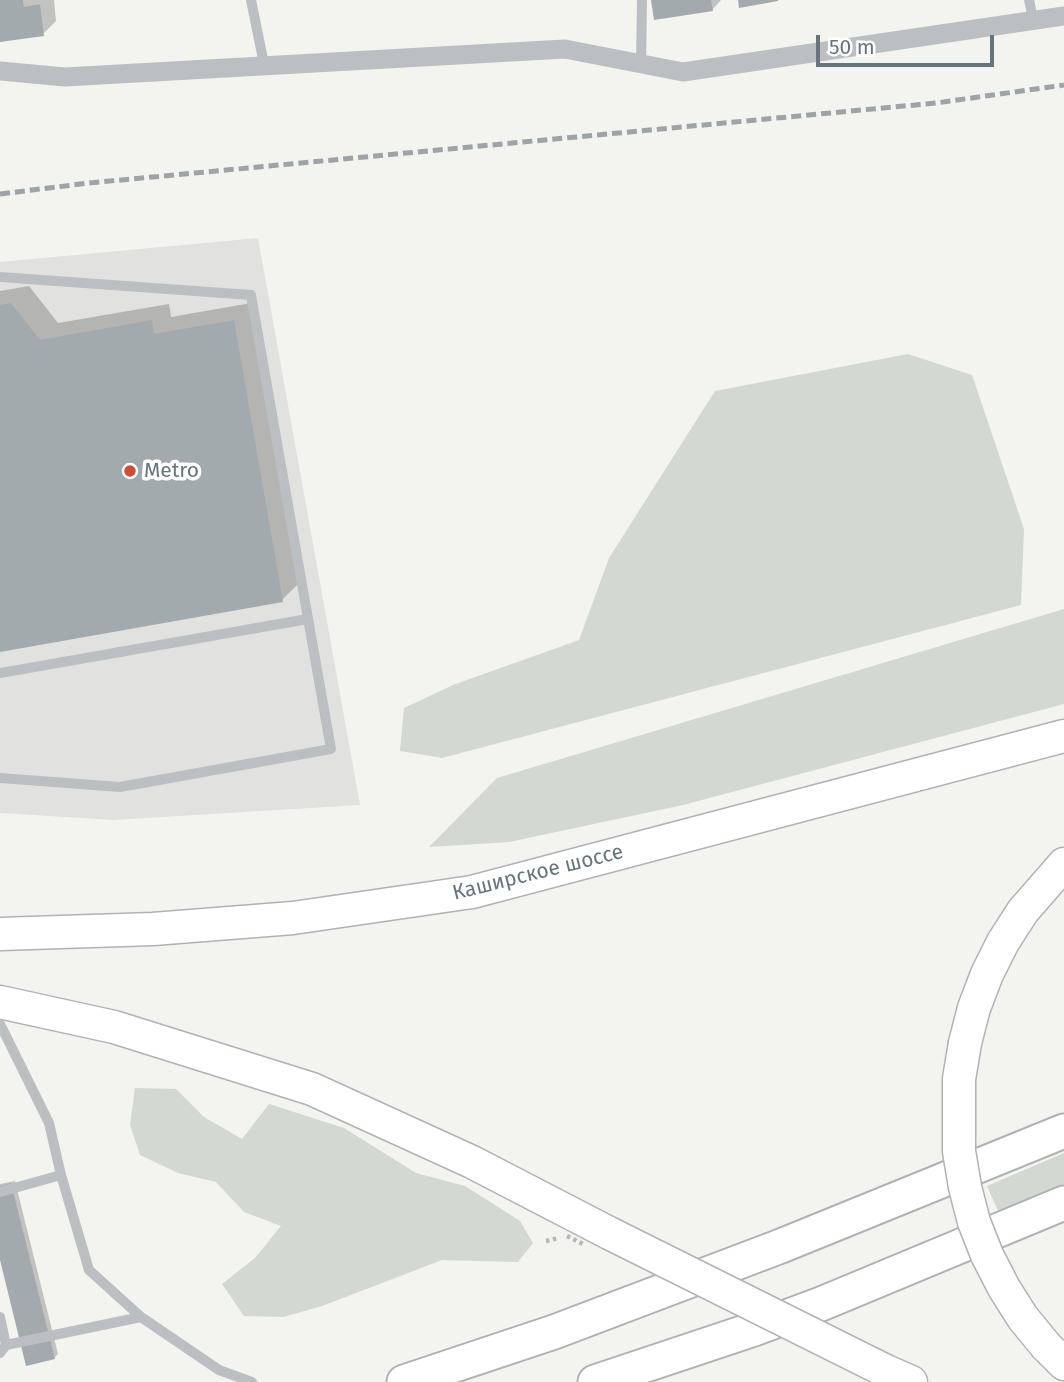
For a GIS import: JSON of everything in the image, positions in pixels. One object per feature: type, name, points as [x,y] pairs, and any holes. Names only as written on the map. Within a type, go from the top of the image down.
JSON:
[{"type":"highway","points":[[404,1382],[554,1332],[780,1246],[1064,1131]]},
{"type":"highway","points":[[595,1382],[741,1334],[821,1304],[1064,1203]]},
{"type":"main road","name":"Каширское шоссе","points":[[0,934],[153,929],[293,918],[472,892],[1064,736]]},
{"type":"main road","points":[[1055,1355],[1023,1318],[987,1255],[968,1198],[959,1151],[957,1115],[965,1043],[982,985],[1003,942],[1023,911],[1064,864]]},
{"type":"main road","points":[[0,1002],[114,1027],[312,1089],[472,1162],[899,1376]]},
{"type":"street","points":[[0,71],[65,77],[565,49],[683,72],[1031,10],[1064,16]]},
{"type":"lane","points":[[251,0],[264,64]]},
{"type":"lane","points":[[641,64],[642,0]]},
{"type":"lane","points":[[0,277],[251,295],[331,749],[120,787],[0,778]]},
{"type":"lane","points":[[0,673],[308,619]]},
{"type":"lane","points":[[2,1030],[49,1123],[89,1270],[141,1317],[219,1370],[252,1382]]},
{"type":"lane","points":[[0,1192],[61,1175]]},
{"type":"lane","points":[[0,1317],[3,1349],[141,1317]]},
{"type":"shaded area","points":[[258,238],[360,805],[113,820],[0,813],[0,262]]},
{"type":"shaded area","points":[[908,354],[972,375],[1024,529],[1021,605],[442,758],[400,751],[404,708],[453,685],[579,640],[609,558],[715,391]]},
{"type":"shaded area","points":[[1064,609],[1064,704],[683,805],[509,842],[429,847],[497,778]]},
{"type":"shaded area","points":[[135,1088],[176,1089],[204,1117],[242,1139],[269,1104],[344,1128],[416,1173],[465,1186],[520,1221],[533,1243],[518,1262],[442,1260],[322,1306],[283,1317],[244,1316],[222,1284],[255,1258],[281,1226],[244,1212],[216,1182],[178,1173],[140,1155],[130,1125]]},
{"type":"shaded area","points":[[1064,1153],[1064,1185],[999,1213],[987,1186]]},
{"type":"building","points":[[0,0],[23,0],[24,7],[40,4],[44,36],[0,42]]},
{"type":"building","points":[[651,0],[711,0],[713,11],[654,20]]},
{"type":"building","points":[[738,0],[778,0],[778,1],[739,8]]},
{"type":"building","name":"Metro","points":[[11,303],[40,340],[152,320],[154,334],[234,320],[283,602],[0,652],[0,305]]},
{"type":"building","points":[[11,1183],[55,1359],[26,1366],[0,1260],[0,1186]]},
{"type":"railway","points":[[0,194],[89,183],[936,103],[1064,85]]},
{"type":"place","name":"Metro","points":[[130,471]]}]
